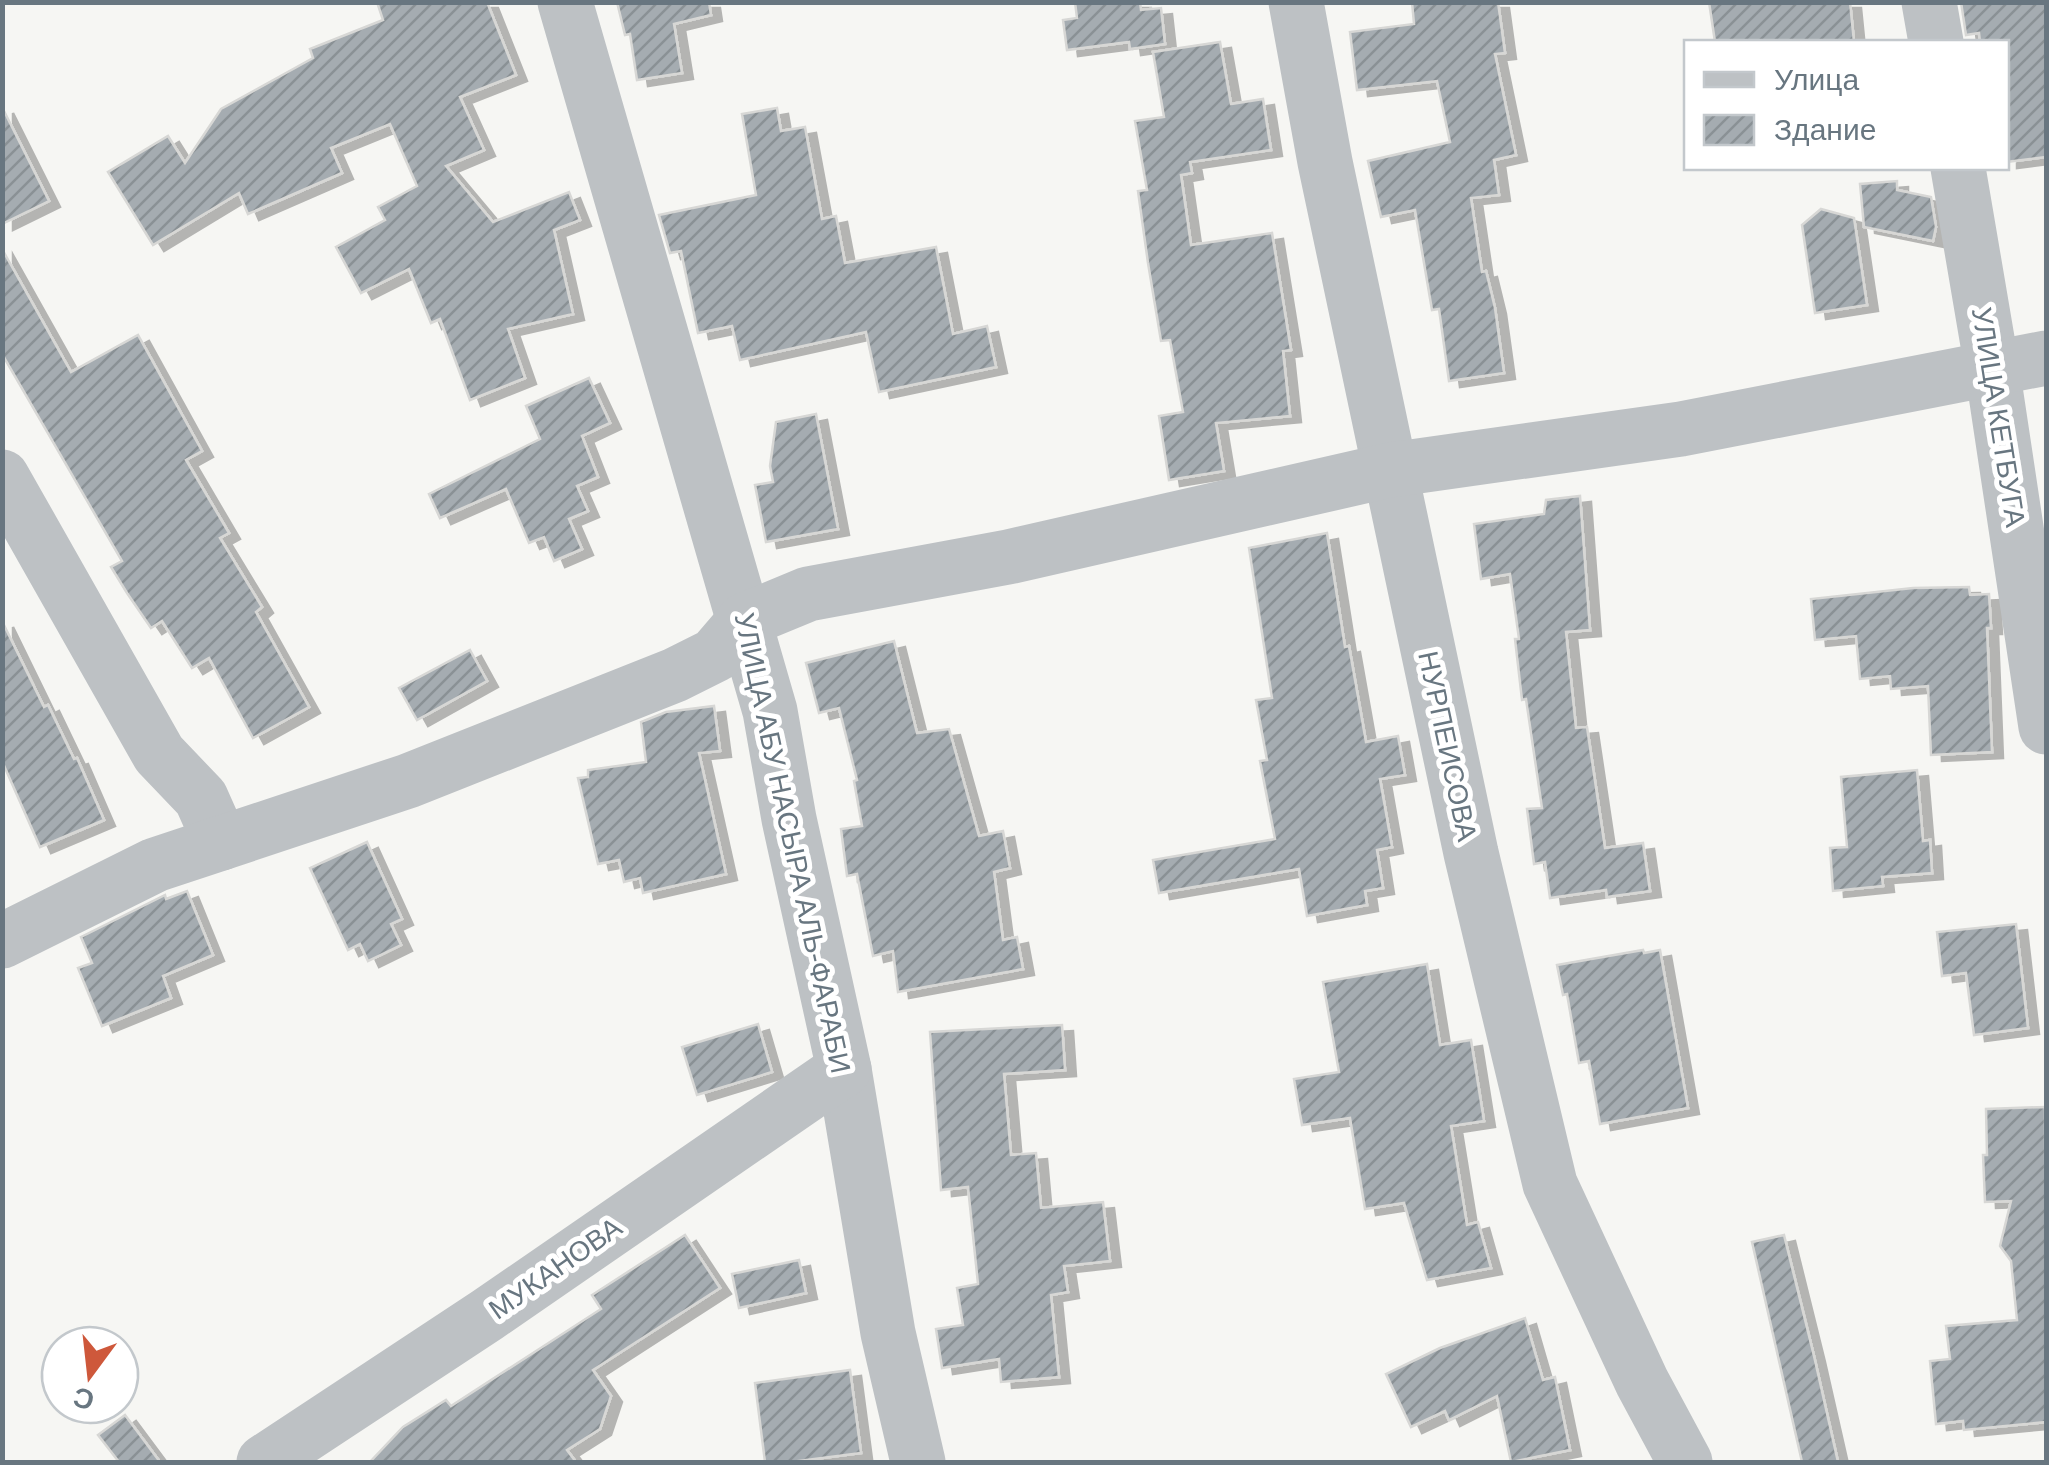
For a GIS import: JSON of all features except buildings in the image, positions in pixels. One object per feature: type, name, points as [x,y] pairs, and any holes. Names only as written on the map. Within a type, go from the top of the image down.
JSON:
[{"type":"street","name":"УЛИЦА АБУ НАСЫРА АЛЬ-ФАРАБИ","points":[[564,2],[770,711],[789,819],[844,1069],[888,1334],[918,1462]]},
{"type":"street","name":"НУРПЕИСОВА","points":[[1296,2],[1471,853],[1550,1184],[1642,1382],[1685,1462]]},
{"type":"street","points":[[1929,2],[1936,40]]},
{"type":"street","name":"УЛИЦА КЕТБУГА","points":[[1958,170],[2046,727]]},
{"type":"street","points":[[2,941],[156,865],[408,781],[675,675],[715,655],[745,620],[808,594],[1008,557],[1390,470],[1681,428],[2046,358]]},
{"type":"street","points":[[2,477],[159,754],[200,798],[221,843]]},
{"type":"street","name":"МУКАНОВА","points":[[264,1462],[487,1315],[844,1069]]}]
